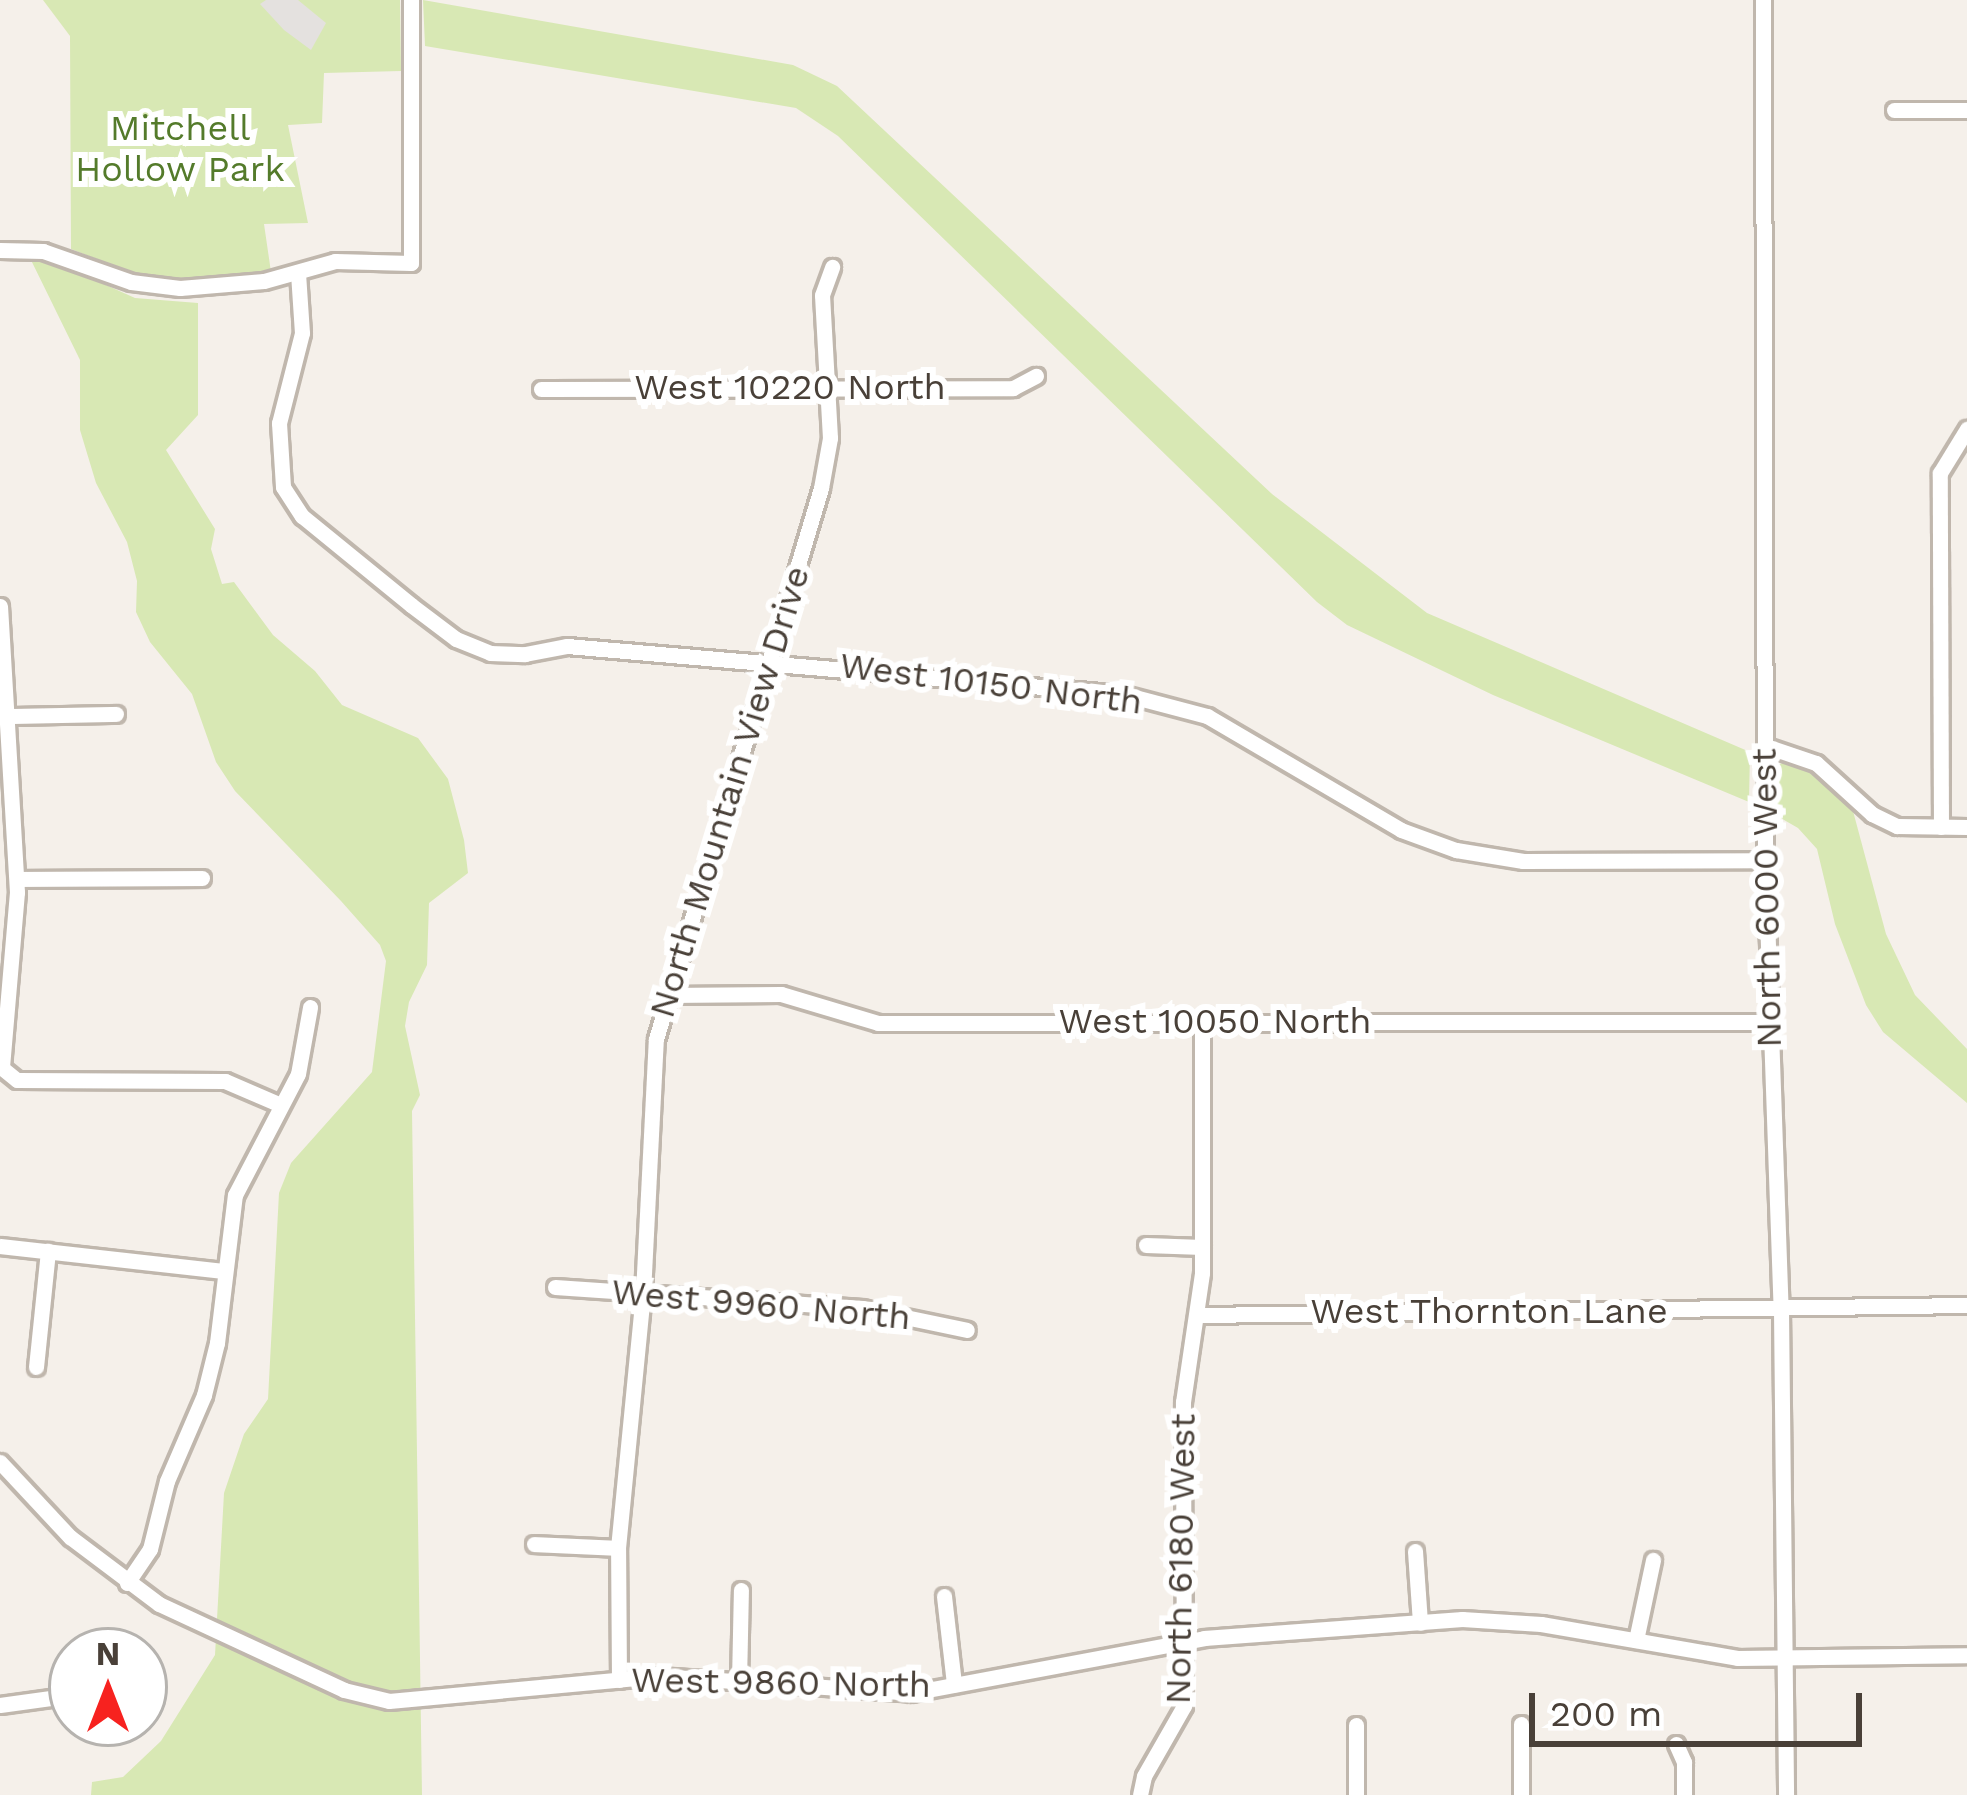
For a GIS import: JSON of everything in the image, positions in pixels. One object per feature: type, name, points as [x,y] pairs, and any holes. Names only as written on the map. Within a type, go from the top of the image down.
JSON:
[{"type":"street","points":[[0,250],[56,254],[150,286],[224,286],[335,261],[411,263],[411,0]]},
{"type":"street","name":"North 6000 West","points":[[1763,0],[1765,860],[1781,1310],[1786,1795]]},
{"type":"street","points":[[1894,110],[1967,110]]},
{"type":"street","name":"North Mountain View Drive","points":[[619,1680],[618,1548],[643,1293],[656,1039],[821,488],[830,438],[822,295],[832,267]]},
{"type":"street","name":"West 10150 North","points":[[298,273],[302,333],[279,423],[283,488],[302,516],[411,604],[456,639],[490,653],[525,654],[567,646],[769,659],[1123,694],[1207,716],[1401,830],[1456,850],[1523,861],[1765,860]]},
{"type":"street","name":"West 10220 North","points":[[541,389],[1013,388],[1036,376]]},
{"type":"street","points":[[1941,827],[1940,473],[1967,429]]},
{"type":"street","points":[[0,606],[16,879],[1,1059],[8,1076],[214,1080],[246,1086],[280,1105]]},
{"type":"street","points":[[7,716],[116,714]]},
{"type":"street","points":[[1766,746],[1816,763],[1872,814],[1898,826],[1967,827]]},
{"type":"street","points":[[16,879],[202,878]]},
{"type":"street","name":"West 10050 North","points":[[668,995],[782,994],[878,1023],[1768,1022]]},
{"type":"street","points":[[127,1583],[150,1549],[167,1480],[209,1378],[241,1178],[302,1062],[310,1006]]},
{"type":"street","name":"North 6180 West","points":[[1140,1795],[1144,1776],[1184,1706],[1183,1402],[1198,1315],[1202,1247],[1202,1021]]},
{"type":"street","points":[[1146,1245],[1202,1247]]},
{"type":"street","points":[[0,1246],[223,1270]]},
{"type":"street","points":[[36,1367],[48,1251]]},
{"type":"street","name":"West 9960 North","points":[[555,1287],[862,1309],[967,1330]]},
{"type":"street","points":[[1781,1310],[1967,1305]]},
{"type":"street","name":"West Thornton Lane","points":[[1198,1315],[1781,1310]]},
{"type":"street","name":"West 9860 North","points":[[0,1462],[70,1537],[127,1583],[182,1616],[344,1690],[389,1701],[445,1700],[658,1676],[911,1693],[1186,1642],[1420,1623]]},
{"type":"street","points":[[535,1544],[618,1548]]},
{"type":"street","points":[[1415,1551],[1420,1623],[1502,1619],[1636,1640],[1694,1655],[1967,1655]]},
{"type":"street","points":[[1636,1640],[1652,1560]]},
{"type":"street","points":[[739,1682],[741,1590]]},
{"type":"street","points":[[944,1596],[954,1684]]},
{"type":"street","points":[[0,1705],[48,1698]]},
{"type":"street","points":[[1521,1724],[1521,1795]]},
{"type":"street","points":[[1356,1725],[1357,1795]]},
{"type":"street","points":[[1676,1744],[1684,1762],[1684,1795]]},
{"type":"green space","name":"Mitchell Hollow Park","points":[[43,0],[400,0],[401,71],[324,73],[322,123],[288,125],[308,223],[264,224],[271,272],[222,280],[145,278],[71,249],[70,36]]},
{"type":"green space","points":[[423,0],[793,65],[837,86],[1272,494],[1427,613],[1750,752],[1749,802],[1493,695],[1347,625],[1317,602],[838,136],[796,108],[425,46]]},
{"type":"green space","points":[[29,256],[48,259],[135,298],[198,303],[198,415],[166,450],[215,529],[211,549],[222,584],[234,582],[273,635],[315,671],[342,705],[418,738],[448,779],[464,840],[468,873],[429,903],[427,965],[409,1002],[405,1026],[420,1095],[412,1111],[422,1795],[91,1795],[92,1782],[123,1777],[155,1747],[168,1747],[168,1730],[215,1655],[224,1493],[244,1434],[268,1399],[279,1193],[291,1163],[372,1072],[386,961],[380,945],[341,901],[235,791],[216,762],[192,694],[150,642],[136,612],[137,581],[127,542],[96,483],[80,430],[80,360]]},
{"type":"green space","points":[[1788,761],[1804,767],[1853,811],[1886,934],[1915,995],[1967,1049],[1967,1103],[1883,1032],[1866,1005],[1835,924],[1817,849],[1798,828],[1777,816],[1775,766]]},
{"type":"shaded area","points":[[298,0],[326,23],[311,50],[260,4]]}]
